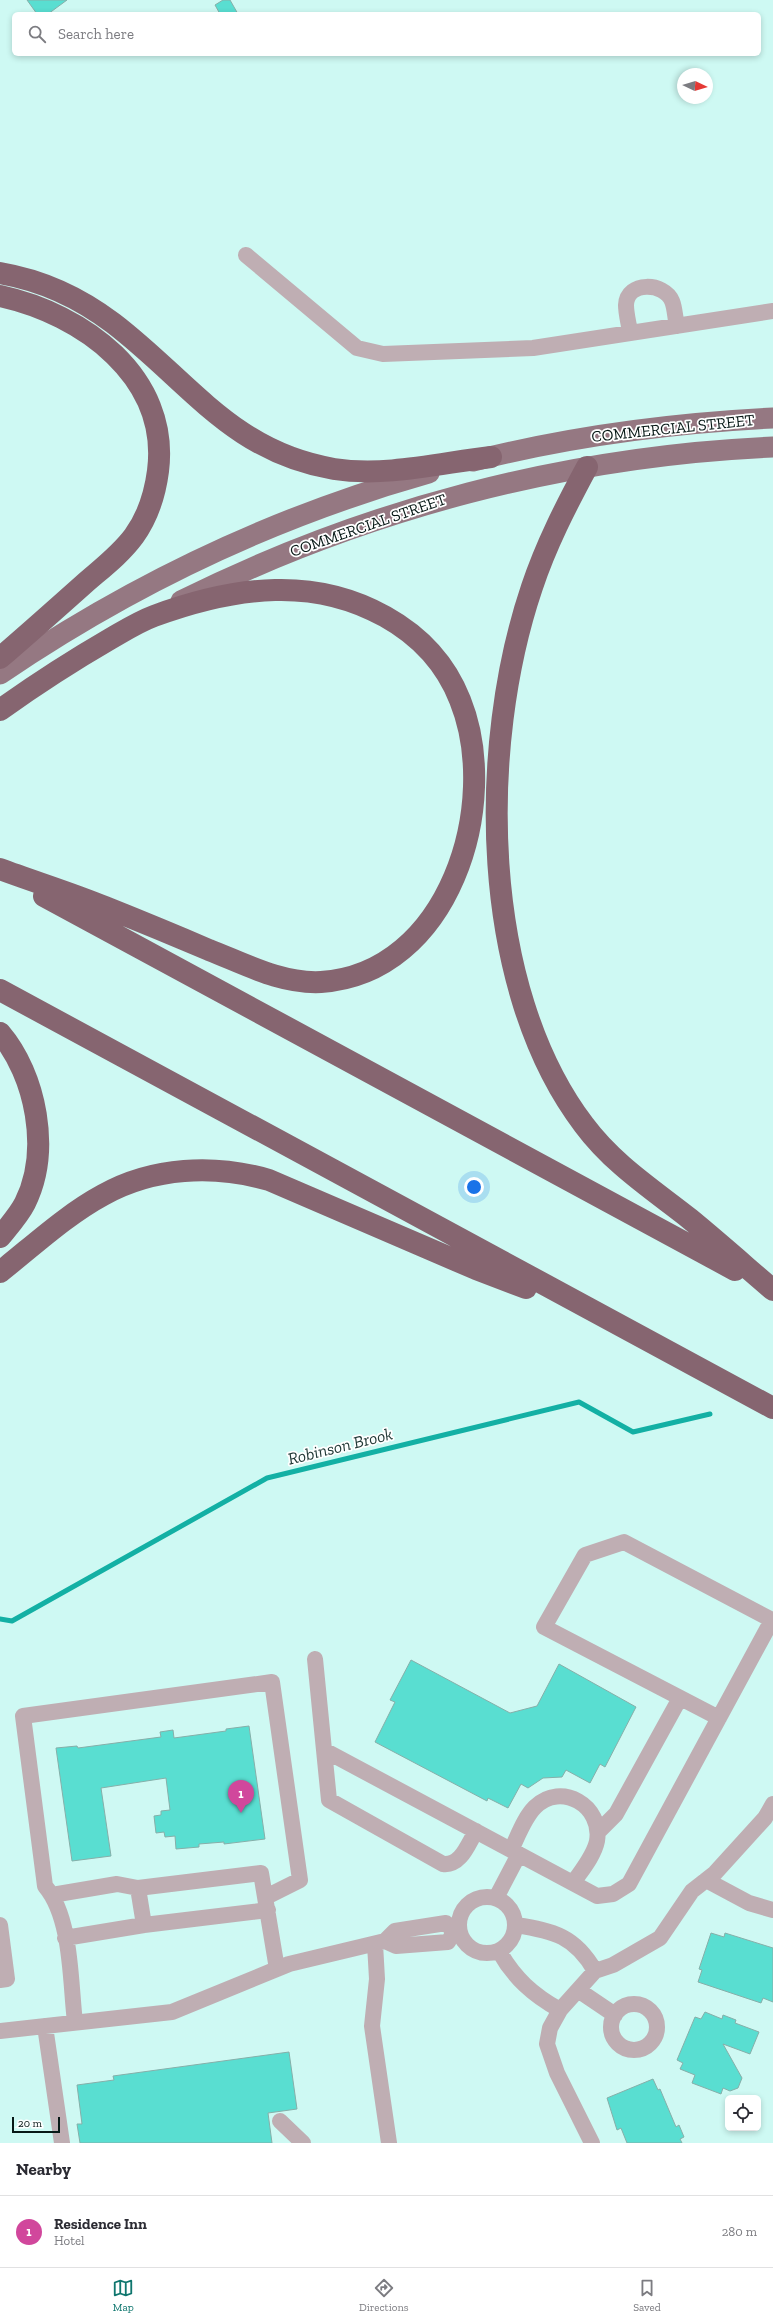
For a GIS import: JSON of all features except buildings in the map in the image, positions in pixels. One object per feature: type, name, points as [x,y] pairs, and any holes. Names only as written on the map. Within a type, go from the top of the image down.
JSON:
[{"type":"highway","points":[[0,273],[52,288],[96,312],[122,330],[226,422],[260,444],[291,457],[334,468],[366,472],[491,456]]},
{"type":"highway","points":[[0,296],[22,301],[56,315],[88,333],[114,354],[136,379],[146,397],[156,424],[160,454],[154,494],[145,517],[134,536],[114,558],[0,658]]},
{"type":"highway","points":[[587,467],[565,507],[533,583],[520,630],[506,697],[499,767],[498,831],[501,881],[513,961],[525,1010],[541,1055],[556,1085],[584,1127],[607,1153],[631,1174],[689,1218],[773,1290]]},
{"type":"highway","points":[[0,871],[100,905],[267,974],[304,982],[328,981],[352,977],[380,965],[397,954],[414,939],[442,901],[458,868],[468,834],[473,807],[474,758],[468,724],[457,691],[443,668],[421,642],[398,624],[365,606],[336,597],[302,591],[276,590],[236,594],[150,617]]},
{"type":"highway","name":"COMMERCIAL STREET","points":[[0,710],[74,660],[150,617]]},
{"type":"highway","points":[[0,871],[773,1290]]},
{"type":"highway","points":[[0,990],[773,1408]]},
{"type":"highway","points":[[0,1033],[12,1049],[28,1082],[34,1103],[37,1138],[35,1171],[28,1196],[22,1209],[0,1237]]},
{"type":"highway","points":[[0,1272],[85,1206],[112,1190],[132,1182],[160,1174],[214,1170],[244,1174],[269,1180],[476,1269],[601,1315]]},
{"type":"main road","name":"COMMERCIAL STREET","points":[[0,674],[109,606],[234,543],[350,498],[406,479],[491,456],[577,439],[635,430],[773,418]]},
{"type":"main road","name":"COMMERCIAL STREET","points":[[150,617],[254,566],[370,522],[473,491],[587,467],[674,455],[773,447]]},
{"type":"street","points":[[246,255],[357,348],[383,354],[533,348],[773,311]]},
{"type":"street","points":[[630,333],[626,304],[630,294],[636,288],[652,287],[668,295],[672,301],[677,326]]},
{"type":"street","points":[[324,1750],[597,1896],[613,1894],[629,1884],[719,1718],[772,1620],[624,1542],[585,1555],[544,1627],[719,1718]]},
{"type":"street","points":[[315,1659],[329,1800],[443,1864],[450,1865],[458,1860],[476,1831]]},
{"type":"street","points":[[65,1938],[267,1904],[300,1880],[272,1682],[23,1716],[45,1886],[52,1895],[59,1911],[65,1938],[75,2022]]},
{"type":"street","points":[[598,1832],[616,1814],[680,1698]]},
{"type":"street","points":[[496,1898],[531,1811],[542,1801],[551,1797],[570,1797],[587,1806],[597,1823],[598,1832],[593,1851],[573,1883]]},
{"type":"street","points":[[592,2143],[567,2095],[547,2044],[550,2028],[560,2010],[595,1971],[613,1964],[660,1938],[692,1891],[706,1880],[765,1818],[773,1804]]},
{"type":"street","points":[[52,1895],[117,1884],[138,1888],[261,1873],[277,1969]]},
{"type":"street","points":[[706,1880],[749,1903],[773,1910]]},
{"type":"street","points":[[138,1888],[144,1925]]},
{"type":"street","points":[[0,2031],[172,2012],[289,1964],[380,1943],[395,1931],[446,1923],[457,1931],[463,1940],[475,1951],[491,1953],[499,1951],[511,1941],[516,1925],[515,1918],[508,1906],[496,1898],[481,1897],[468,1904],[460,1917],[457,1931]]},
{"type":"street","points":[[0,1925],[7,1979],[0,1980]]},
{"type":"street","points":[[516,1925],[541,1930],[571,1941],[586,1955],[595,1971]]},
{"type":"street","points":[[380,1943],[378,1979],[372,2026],[389,2143]]},
{"type":"street","points":[[499,1951],[522,1985],[544,2001],[560,2010]]},
{"type":"street","points":[[578,1990],[615,2015]]},
{"type":"street","points":[[45,2026],[62,2143]]},
{"type":"street","points":[[280,2121],[303,2143]]},
{"type":"waterway","name":"Robinson Brook","points":[[0,1619],[12,1621],[267,1478],[579,1402],[633,1432],[710,1414]]},
{"type":"place","name":"Residence Inn","points":[[241,1813]]}]
